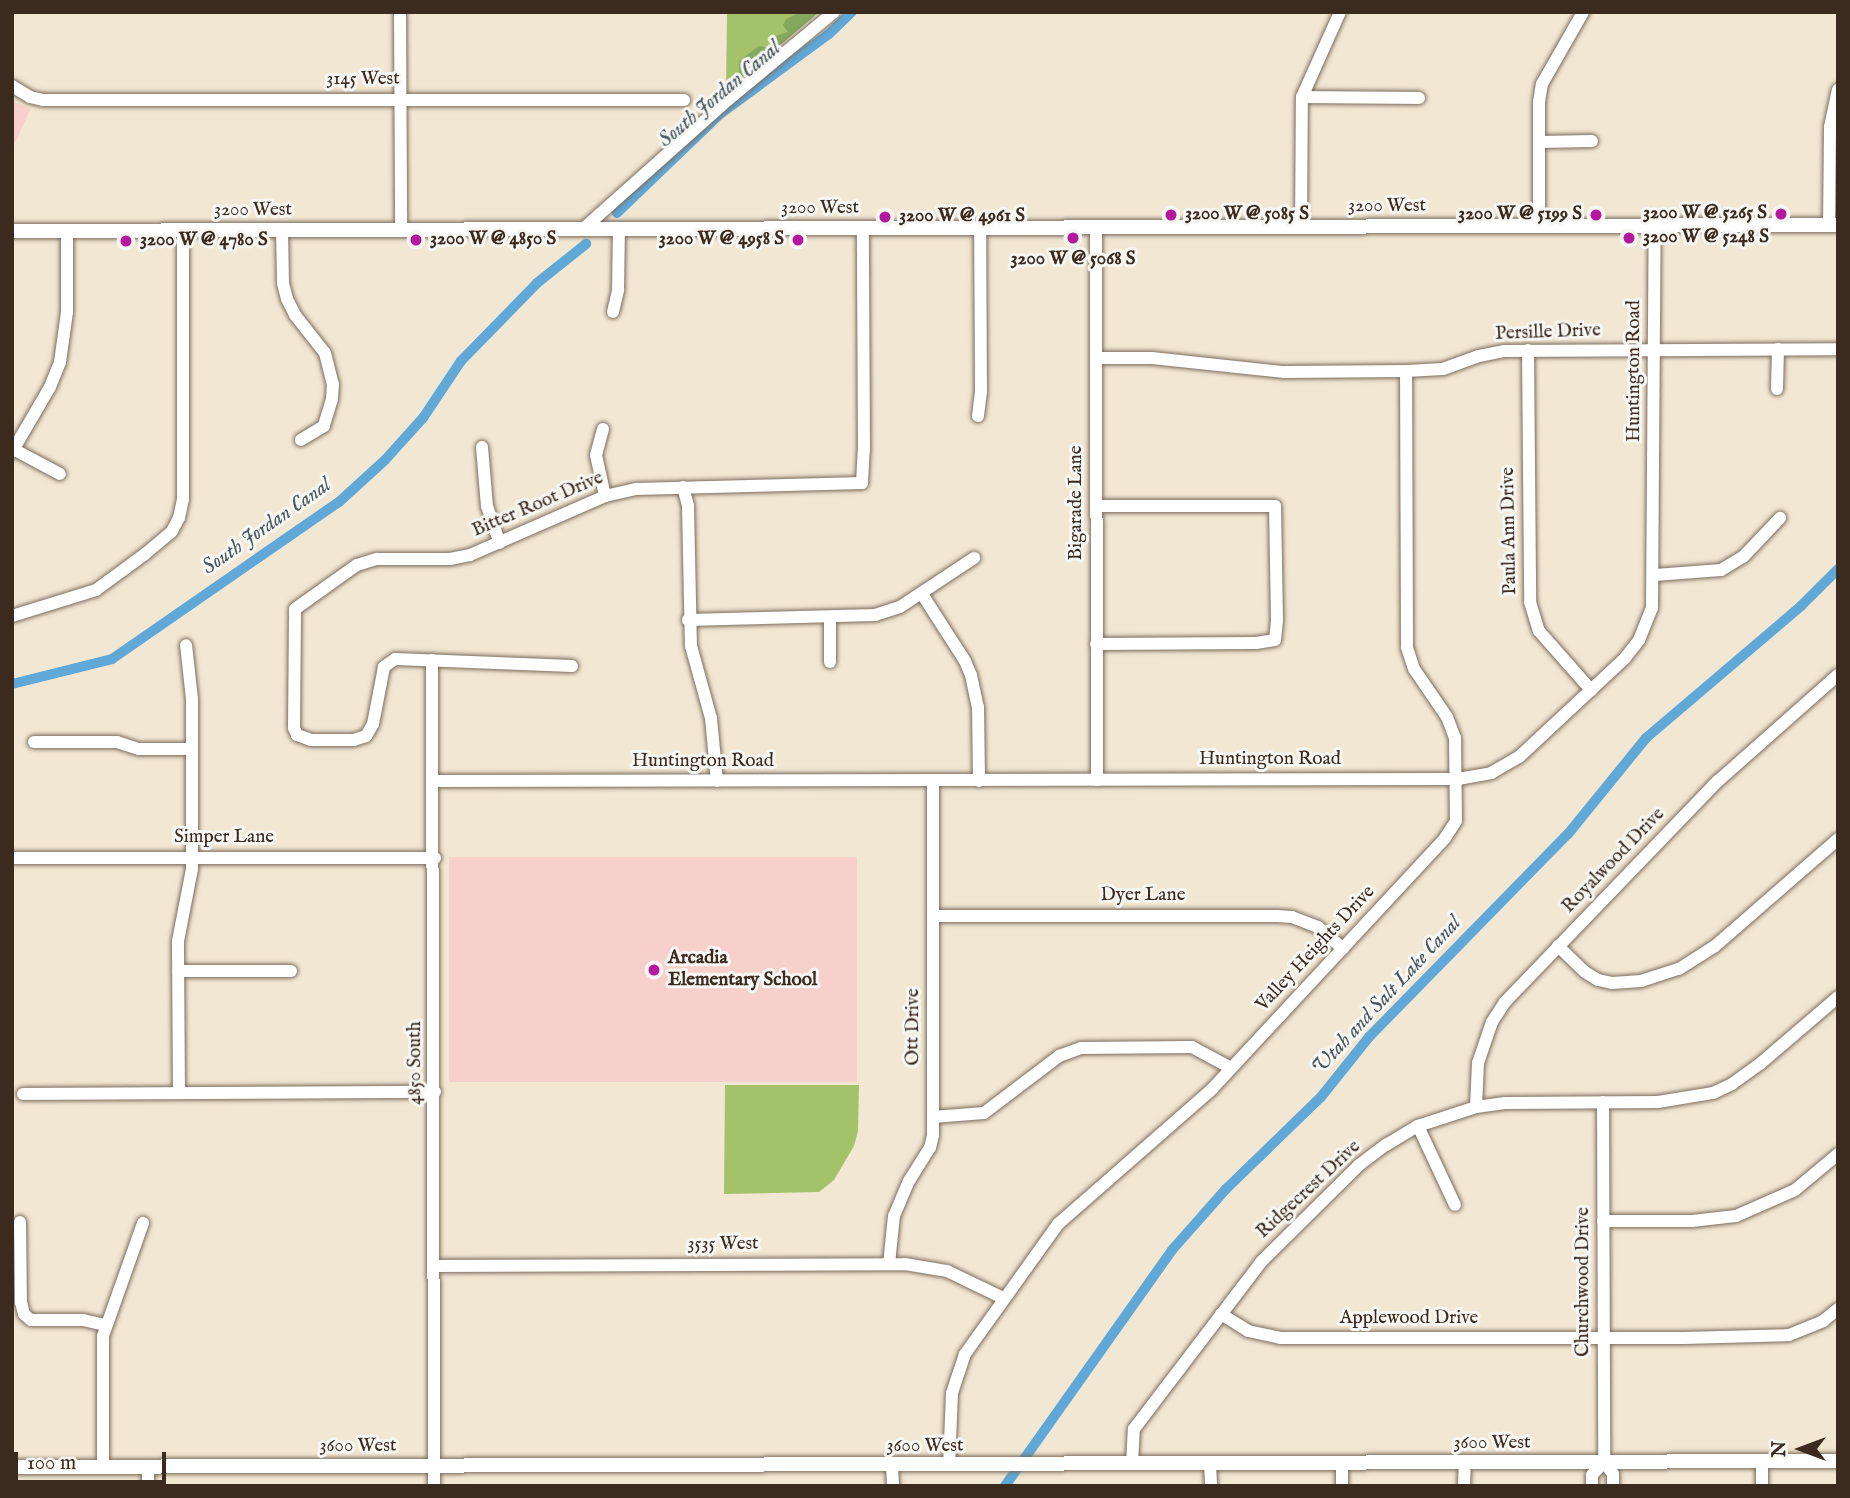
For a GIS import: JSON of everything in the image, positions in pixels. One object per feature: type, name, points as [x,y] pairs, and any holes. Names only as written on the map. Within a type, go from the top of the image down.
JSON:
[{"type":"street","points":[[400,12],[401,230]]},
{"type":"street","points":[[583,229],[729,99],[834,12]]},
{"type":"street","points":[[1301,227],[1302,97],[1340,12]]},
{"type":"street","points":[[1539,227],[1542,84],[1583,12]]},
{"type":"street","name":"3145 West","points":[[12,86],[30,97],[43,100],[684,100]]},
{"type":"street","points":[[1833,225],[1830,127],[1838,90]]},
{"type":"street","points":[[1302,97],[1419,98]]},
{"type":"street","points":[[1539,142],[1592,141]]},
{"type":"street","name":"3200 West","points":[[12,231],[1833,225]]},
{"type":"street","name":"Huntington Road","points":[[433,782],[1458,779],[1491,773],[1512,762],[1591,690],[1639,640],[1652,608],[1655,575],[1655,226]]},
{"type":"street","name":"Bigarade Lane","points":[[1096,227],[1097,780]]},
{"type":"street","name":"Bitter Root Drive","points":[[432,660],[403,658],[388,662],[382,674],[373,724],[366,736],[354,740],[303,738],[297,735],[293,720],[295,608],[367,561],[450,559],[500,543],[604,496],[652,487],[862,483],[863,228]]},
{"type":"street","points":[[978,416],[981,393],[981,228]]},
{"type":"street","points":[[613,312],[618,289],[619,229]]},
{"type":"street","points":[[12,616],[96,590],[118,577],[172,531],[179,518],[183,499],[183,230]]},
{"type":"street","points":[[282,230],[283,283],[287,299],[295,315],[325,353],[333,384],[332,400],[324,426],[301,440]]},
{"type":"street","points":[[60,474],[13,451],[50,387],[60,362],[67,312],[67,231]]},
{"type":"street","points":[[1777,349],[1777,389]]},
{"type":"street","name":"Persille Drive","points":[[1096,358],[1166,359],[1284,372],[1406,371],[1443,369],[1491,352],[1528,350],[1838,349]]},
{"type":"street","name":"Paula Ann Drive","points":[[1528,350],[1530,602],[1539,631],[1591,690]]},
{"type":"street","name":"Valley Heights Drive","points":[[949,1465],[948,1420],[957,1373],[971,1344],[1058,1224],[1195,1105],[1451,830],[1458,809],[1457,750],[1452,727],[1414,669],[1407,647],[1406,371]]},
{"type":"street","points":[[603,429],[596,455],[604,496]]},
{"type":"street","points":[[482,447],[487,506],[500,543]]},
{"type":"street","points":[[683,487],[688,506],[688,620],[691,646],[711,718],[717,781]]},
{"type":"street","points":[[1096,644],[1275,640],[1275,506],[1097,506]]},
{"type":"street","points":[[1655,575],[1721,570],[1743,557],[1780,518]]},
{"type":"street","points":[[688,620],[875,615],[900,607],[974,558]]},
{"type":"street","points":[[922,594],[965,661],[971,675],[978,707],[979,781]]},
{"type":"street","points":[[830,618],[830,663]]},
{"type":"street","points":[[179,1093],[180,926],[190,893],[191,856],[192,699],[186,645]]},
{"type":"street","points":[[432,660],[572,667]]},
{"type":"street","name":"4850 South","points":[[432,660],[435,859],[435,1486]]},
{"type":"street","name":"Royalwood Drive","points":[[1476,1107],[1478,1063],[1493,1022],[1505,1002],[1718,781],[1838,675]]},
{"type":"street","points":[[34,742],[117,742],[139,749],[192,749]]},
{"type":"street","name":"Ott Drive","points":[[889,1264],[894,1216],[909,1181],[930,1148],[933,1117],[933,781]]},
{"type":"street","points":[[1558,946],[1586,972],[1598,980],[1612,983],[1641,981],[1679,969],[1715,946],[1838,839]]},
{"type":"street","name":"Simper Lane","points":[[12,858],[191,856],[435,859]]},
{"type":"street","name":"Dyer Lane","points":[[933,916],[1284,916],[1318,927],[1343,948]]},
{"type":"street","points":[[178,971],[291,971]]},
{"type":"street","name":"Ridgecrest Drive","points":[[1132,1464],[1134,1429],[1261,1262],[1359,1165],[1386,1144],[1418,1126],[1476,1107],[1505,1103],[1658,1102],[1713,1093],[1761,1063],[1838,997]]},
{"type":"street","points":[[933,1117],[984,1112],[1059,1056],[1081,1048],[1192,1047],[1231,1068]]},
{"type":"street","points":[[23,1094],[435,1092]]},
{"type":"street","name":"Churchwood Drive","points":[[1603,1102],[1604,1462]]},
{"type":"street","points":[[1418,1126],[1455,1205]]},
{"type":"street","points":[[1603,1221],[1692,1221],[1736,1216],[1795,1190],[1838,1154]]},
{"type":"street","points":[[20,1222],[21,1302],[24,1314],[31,1320],[83,1320],[105,1325]]},
{"type":"street","points":[[103,1467],[102,1347],[105,1325],[143,1223]]},
{"type":"street","name":"3535 West","points":[[435,1266],[889,1264],[947,1271],[1003,1298]]},
{"type":"street","name":"Applewood Drive","points":[[1220,1314],[1248,1331],[1280,1338],[1603,1337],[1789,1335],[1823,1321],[1838,1309]]},
{"type":"street","points":[[1762,1461],[1762,1486]]},
{"type":"street","name":"3600 West","points":[[12,1467],[1838,1461]]},
{"type":"street","points":[[1592,1486],[1592,1475],[1604,1462],[1614,1474],[1613,1486]]},
{"type":"street","points":[[1464,1486],[1465,1463]]},
{"type":"street","points":[[1210,1464],[1211,1486]]},
{"type":"street","points":[[1342,1464],[1342,1486]]},
{"type":"street","points":[[892,1466],[893,1486]]},
{"type":"street","points":[[148,1467],[148,1486]]},
{"type":"shaded area","points":[[12,101],[30,109],[12,150]]},
{"type":"shaded area","name":"Arcadia Elementary School","points":[[449,857],[857,857],[857,1082],[449,1082]]},
{"type":"green space","points":[[727,12],[819,12],[726,91]]},
{"type":"green space","points":[[801,12],[819,12],[739,80],[739,61],[759,46],[773,48],[776,36],[788,32],[783,25],[786,19]]},
{"type":"green space","points":[[725,1085],[859,1085],[858,1131],[854,1146],[834,1180],[819,1192],[724,1194]]},
{"type":"waterway","name":"South Jordan Canal","points":[[617,213],[720,114],[829,34],[852,12]]},
{"type":"waterway","name":"South Jordan Canal","points":[[12,684],[112,659],[339,502],[385,460],[423,418],[461,361],[537,283],[586,244]]},
{"type":"waterway","name":"Utah and Salt Lake Canal","points":[[1005,1486],[1172,1250],[1226,1189],[1321,1097],[1369,1037],[1568,834],[1646,738],[1801,606],[1838,569]]},
{"type":"place","name":"3200 W @ 5265 S","points":[[1781,214]]},
{"type":"place","name":"3200 W @ 5085 S","points":[[1171,215]]},
{"type":"place","name":"3200 W @ 5199 S","points":[[1596,215]]},
{"type":"place","name":"3200 W @ 4961 S","points":[[885,217]]},
{"type":"place","name":"3200 W @ 5068 S","points":[[1073,238]]},
{"type":"place","name":"3200 W @ 5248 S","points":[[1629,238]]},
{"type":"place","name":"3200 W @ 4850 S","points":[[416,240]]},
{"type":"place","name":"3200 W @ 4958 S","points":[[798,240]]},
{"type":"place","name":"3200 W @ 4780 S","points":[[126,241]]},
{"type":"place","name":"Arcadia Elementary School","points":[[654,970]]}]
